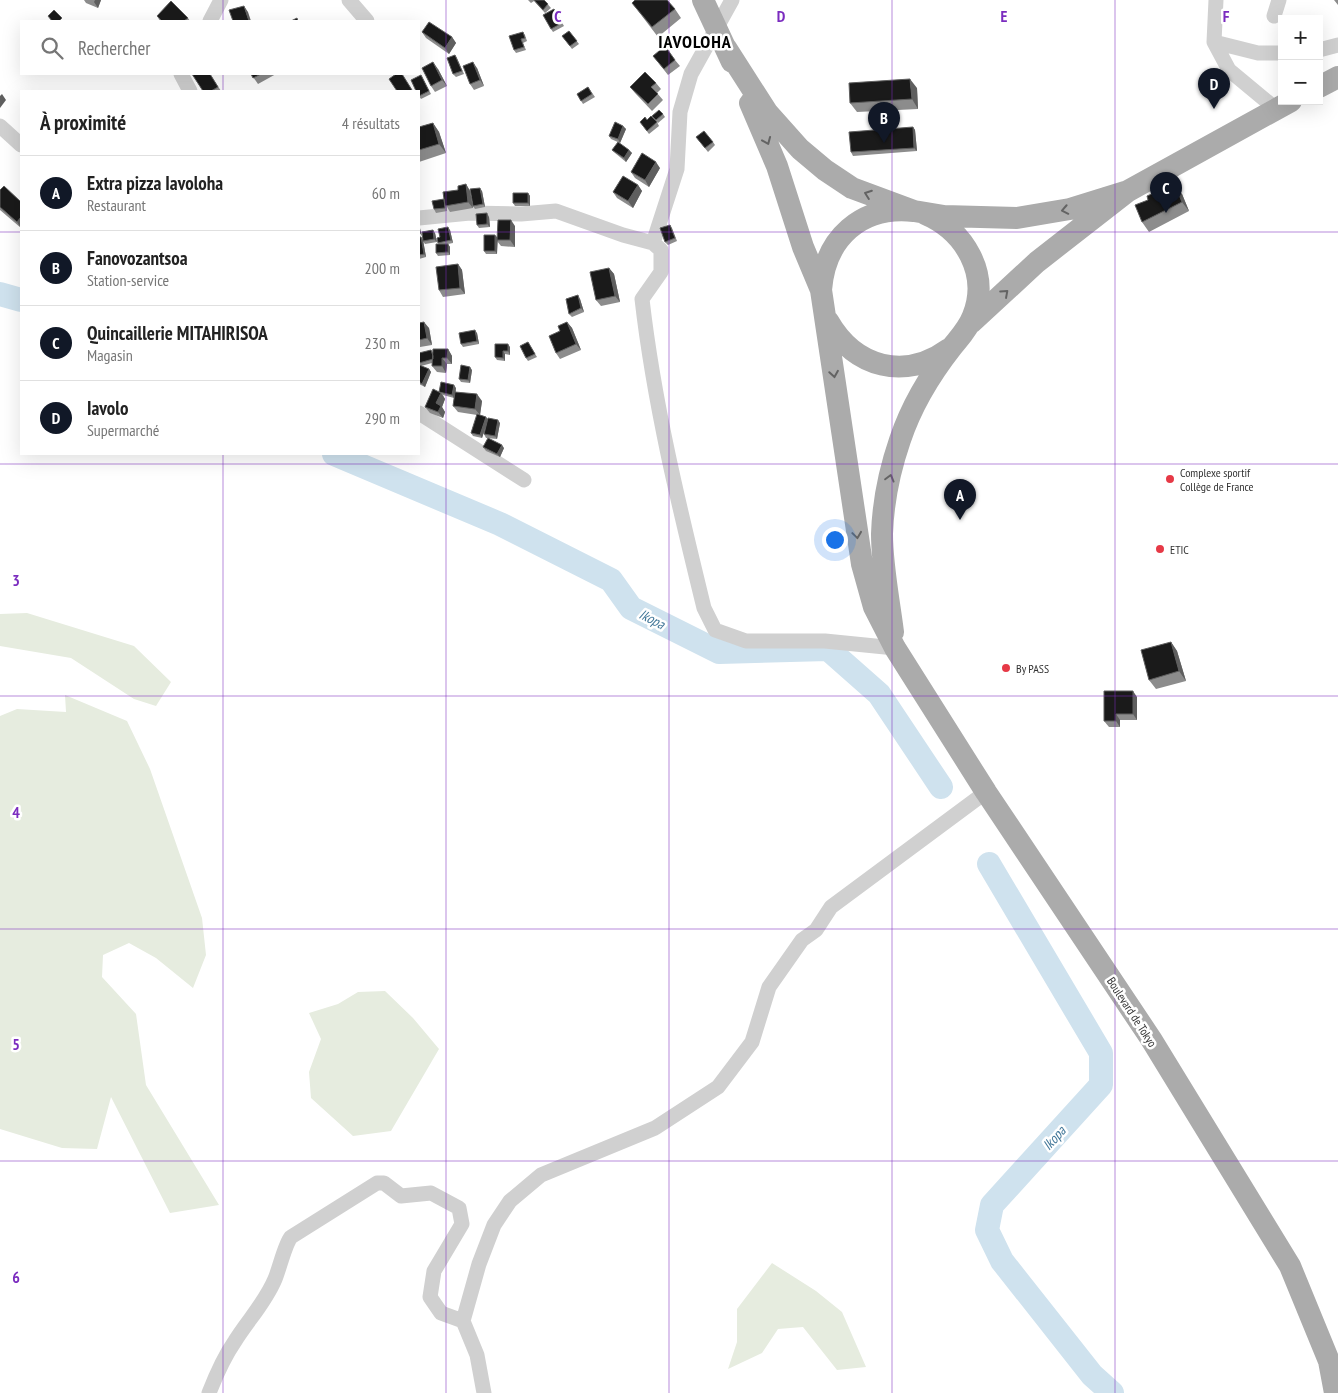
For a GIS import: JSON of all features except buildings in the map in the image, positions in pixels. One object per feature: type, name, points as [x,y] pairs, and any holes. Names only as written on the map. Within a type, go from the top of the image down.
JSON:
[{"type":"main road","points":[[703,0],[777,166],[828,321],[843,343],[864,359],[877,364],[897,367],[916,365],[929,361],[952,347]]},
{"type":"main road","points":[[721,38],[767,112],[806,154],[852,188],[937,219],[956,234],[970,254],[978,278],[974,314],[911,412],[900,440],[888,486],[882,533],[895,648]]},
{"type":"main road","points":[[1323,85],[1338,78]]},
{"type":"main road","points":[[968,325],[1044,257],[1128,192],[1283,105]]},
{"type":"main road","points":[[822,300],[825,265],[829,253],[844,233],[859,221],[876,213],[902,210],[1017,218],[1070,209],[1128,192]]},
{"type":"main road","name":"Boulevard de Tokyo","points":[[822,300],[862,564],[874,607],[895,648],[986,792],[1151,1039],[1290,1266],[1329,1361],[1335,1393]]},
{"type":"street","points":[[211,20],[221,0]]},
{"type":"street","points":[[349,0],[366,20]]},
{"type":"street","points":[[653,243],[677,169],[680,112],[691,74],[721,38],[732,0]]},
{"type":"street","points":[[1216,0],[1214,42],[1229,70],[1278,102]]},
{"type":"street","points":[[1274,16],[1279,0]]},
{"type":"street","points":[[1214,42],[1258,53],[1278,53]]},
{"type":"street","points":[[1323,49],[1338,45]]},
{"type":"street","points":[[181,75],[188,90]]},
{"type":"street","points":[[0,126],[20,144]]},
{"type":"street","points":[[420,218],[470,213],[521,214],[556,211],[623,236],[653,243],[661,250],[661,272],[642,299],[645,327],[667,457],[704,608],[716,630],[746,641],[825,641],[895,648]]},
{"type":"street","points":[[420,413],[524,480]]},
{"type":"street","points":[[484,1393],[477,1355],[463,1320],[479,1264],[494,1225],[510,1200],[541,1175],[655,1128],[718,1087],[752,1042],[769,987],[802,940],[816,930],[830,907],[986,792]]},
{"type":"street","points":[[209,1393],[235,1340],[270,1291],[284,1258],[286,1243],[292,1237],[377,1183],[384,1184],[401,1196],[431,1193],[459,1208],[462,1224],[434,1271],[430,1297],[441,1313],[463,1320]]},
{"type":"shaded area","points":[[27,613],[134,646],[171,682],[156,706],[134,699],[71,658],[0,646],[0,614]]},
{"type":"shaded area","points":[[65,695],[127,721],[150,769],[202,918],[206,955],[193,988],[156,958],[129,943],[103,955],[102,977],[136,1014],[146,1085],[219,1205],[170,1213],[111,1097],[97,1149],[62,1148],[0,1129],[0,716],[17,709],[66,712]]},
{"type":"shaded area","points":[[385,991],[413,1018],[439,1049],[391,1131],[353,1136],[311,1098],[309,1072],[321,1039],[309,1013],[338,1004],[358,992]]},
{"type":"shaded area","points":[[772,1263],[816,1291],[842,1312],[866,1367],[837,1370],[803,1327],[778,1329],[762,1353],[728,1369],[737,1342],[737,1309]]},
{"type":"waterway","name":"Ikopa","points":[[0,294],[20,300]]},
{"type":"waterway","name":"Ikopa","points":[[336,455],[500,524],[611,580],[631,608],[719,652],[828,649],[879,694],[941,787]]},
{"type":"waterway","name":"Ikopa","points":[[989,864],[1101,1053],[1101,1085],[992,1205],[987,1230],[1002,1261],[1092,1375],[1112,1393]]},
{"type":"place","name":"Iavolo","points":[[1214,109]]},
{"type":"place","name":"Fanovozantsoa","points":[[884,143]]},
{"type":"place","name":"Quincaillerie MITAHIRISOA","points":[[1166,213]]},
{"type":"place","name":"Complexe sportif Collège de France","points":[[1170,479]]},
{"type":"place","name":"Extra pizza Iavoloha","points":[[960,520]]},
{"type":"place","name":"ETIC","points":[[1160,549]]},
{"type":"place","name":"By PASS","points":[[1006,668]]},
{"type":"district","name":"IAVOLOHA","points":[[695,41]]}]
